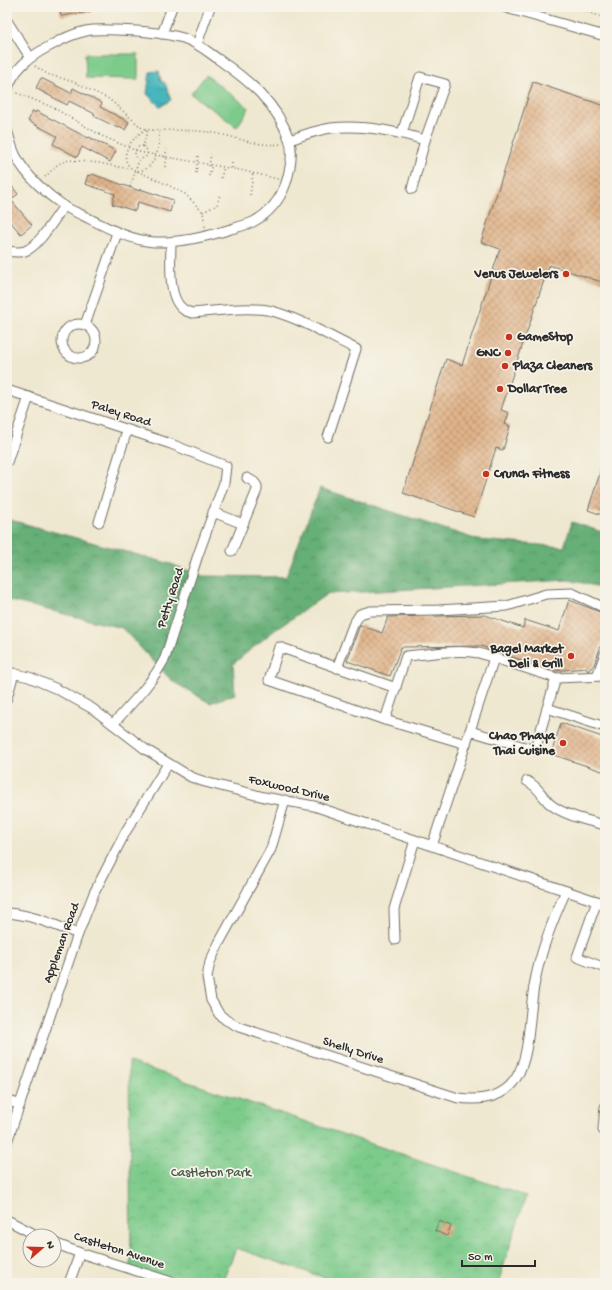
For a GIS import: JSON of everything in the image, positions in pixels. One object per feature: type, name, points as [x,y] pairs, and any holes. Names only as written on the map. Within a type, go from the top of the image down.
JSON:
[{"type":"street","points":[[162,34],[172,7]]},
{"type":"street","points":[[197,44],[210,7]]},
{"type":"street","points":[[503,7],[605,36]]},
{"type":"street","points":[[7,21],[28,59]]},
{"type":"street","points":[[7,91],[12,78],[28,59],[60,40],[88,31],[138,31],[183,38],[197,44],[238,74],[265,98],[280,120],[290,141],[291,152],[289,173],[274,205],[269,211],[252,222],[206,237],[171,242],[153,242],[117,233],[64,206],[33,181],[17,158],[7,130]]},
{"type":"street","points":[[402,133],[420,77],[445,84],[425,140],[412,189]]},
{"type":"street","points":[[290,141],[313,132],[330,128],[354,126],[402,133],[425,140]]},
{"type":"street","points":[[7,251],[17,253],[27,250],[36,243],[64,206]]},
{"type":"street","points":[[84,325],[117,233]]},
{"type":"street","points":[[171,242],[170,280],[177,303],[182,309],[192,313],[251,309],[271,311],[297,321],[356,349],[328,437]]},
{"type":"street","name":"Paley Road","points":[[7,390],[171,444],[226,466]]},
{"type":"street","points":[[7,462],[29,397]]},
{"type":"street","points":[[99,522],[127,430]]},
{"type":"street","name":"Petty Road","points":[[113,724],[142,692],[165,658],[224,483],[226,466]]},
{"type":"street","points":[[232,551],[257,490],[257,486],[254,482],[247,478]]},
{"type":"street","points":[[213,512],[243,524]]},
{"type":"street","points":[[337,668],[353,625],[360,614],[370,611],[507,606],[546,594],[572,593],[605,608]]},
{"type":"street","points":[[396,688],[279,647],[269,680],[385,720],[466,744]]},
{"type":"street","points":[[385,720],[406,656],[466,652],[479,653],[556,678],[601,676],[605,654]]},
{"type":"street","points":[[432,846],[494,658]]},
{"type":"street","points":[[7,698],[10,672]]},
{"type":"street","name":"Foxwood Drive","points":[[10,672],[29,677],[57,689],[93,709],[145,749],[191,777],[264,797],[314,806],[432,846],[468,856],[601,903]]},
{"type":"street","points":[[470,731],[535,750],[556,678]]},
{"type":"street","points":[[547,708],[605,727]]},
{"type":"street","name":"Appleman Road","points":[[7,1142],[78,934],[94,893],[126,831],[168,764]]},
{"type":"street","points":[[527,781],[539,789],[556,808],[605,826]]},
{"type":"street","name":"Shelly Drive","points":[[285,800],[271,849],[210,962],[207,977],[211,1000],[219,1014],[226,1020],[247,1030],[458,1098],[472,1100],[490,1097],[506,1090],[518,1077],[522,1068],[527,1047],[535,981],[553,919],[566,891]]},
{"type":"street","points":[[395,940],[394,909],[415,840]]},
{"type":"street","points":[[601,903],[577,957],[605,968]]},
{"type":"street","points":[[7,913],[30,916],[78,934]]},
{"type":"street","points":[[7,1100],[20,1104]]},
{"type":"street","points":[[605,1107],[603,1130],[605,1130]]},
{"type":"street","points":[[7,1220],[22,1228]]},
{"type":"street","name":"Castleton Avenue","points":[[62,1246],[176,1283]]},
{"type":"street","points":[[69,1283],[80,1253]]},
{"type":"path","points":[[573,7],[605,18]]},
{"type":"path","points":[[28,59],[47,74],[74,82],[109,99],[142,128],[212,133],[270,146],[290,141]]},
{"type":"path","points":[[7,91],[54,108],[102,136],[135,151],[166,158],[232,169],[286,181]]},
{"type":"path","points":[[143,146],[147,129]]},
{"type":"path","points":[[147,129],[140,133],[127,148],[125,161],[132,169],[185,194],[203,212],[206,237]]},
{"type":"path","points":[[136,171],[145,170],[150,166],[156,156],[160,141],[159,130]]},
{"type":"path","points":[[135,151],[138,147],[143,146]]},
{"type":"path","points":[[139,160],[145,158],[147,154],[146,148],[143,146]]},
{"type":"path","points":[[165,167],[167,149]]},
{"type":"path","points":[[135,151],[135,156],[139,160]]},
{"type":"path","points":[[209,176],[210,154]]},
{"type":"path","points":[[196,173],[198,156]]},
{"type":"path","points":[[38,184],[58,164],[69,160],[99,163],[132,169]]},
{"type":"path","points":[[130,187],[139,160]]},
{"type":"path","points":[[232,163],[232,169]]},
{"type":"path","points":[[221,178],[224,168]]},
{"type":"path","points":[[250,195],[253,174]]},
{"type":"path","points":[[203,212],[217,205],[220,194]]},
{"type":"green space","points":[[85,54],[138,54],[138,79],[86,78]]},
{"type":"green space","points":[[206,75],[249,108],[237,127],[191,94]]},
{"type":"green space","points":[[320,488],[478,540],[564,547],[572,522],[605,533],[605,588],[569,580],[327,594],[271,633],[233,664],[235,694],[210,703],[172,681],[122,628],[7,600],[7,519],[171,564],[202,576],[286,577]]},
{"type":"green space","name":"Castleton Park","points":[[129,1062],[526,1196],[498,1283],[340,1283],[236,1248],[222,1283],[175,1283],[131,1268]]},
{"type":"water","points":[[159,71],[161,81],[165,83],[171,100],[160,107],[147,94],[150,72]]},
{"type":"building","points":[[59,7],[90,7],[90,12],[61,16]]},
{"type":"building","points":[[41,78],[71,93],[73,88],[102,103],[100,107],[129,122],[125,130],[94,116],[95,114],[69,101],[67,105],[39,90],[36,88]]},
{"type":"building","points":[[533,82],[605,106],[605,283],[549,265],[501,410],[509,413],[505,424],[510,426],[503,450],[496,448],[474,517],[403,493],[446,359],[462,365],[500,249],[481,242]]},
{"type":"building","points":[[33,111],[35,113],[36,111],[116,151],[110,162],[82,147],[77,157],[53,144],[57,136],[28,121]]},
{"type":"building","points":[[92,174],[140,191],[140,189],[173,200],[170,212],[138,202],[135,211],[112,204],[115,194],[85,184],[88,175],[91,176]]},
{"type":"building","points":[[7,180],[18,194],[11,200],[32,225],[21,234],[7,218]]},
{"type":"building","points":[[603,464],[605,464],[605,516],[588,510]]},
{"type":"building","points":[[569,600],[605,614],[605,634],[594,665],[588,671],[586,668],[553,671],[481,646],[401,647],[390,676],[347,661],[360,625],[382,633],[388,617],[485,615],[523,628],[525,620],[559,631]]},
{"type":"building","points":[[561,723],[605,738],[605,772],[551,754]]},
{"type":"building","points":[[439,1221],[451,1226],[447,1236],[435,1231]]},
{"type":"place","name":"Venus Jewelers","points":[[566,274]]},
{"type":"place","name":"GameStop","points":[[509,337]]},
{"type":"place","name":"GNC","points":[[508,353]]},
{"type":"place","name":"Plaza Cleaners","points":[[505,366]]},
{"type":"place","name":"Dollar Tree","points":[[500,389]]},
{"type":"place","name":"Crunch Fitness","points":[[486,474]]},
{"type":"place","name":"Bagel Market Deli & Grill","points":[[571,656]]},
{"type":"place","name":"Chao Phaya Thai Cuisine","points":[[563,743]]}]
